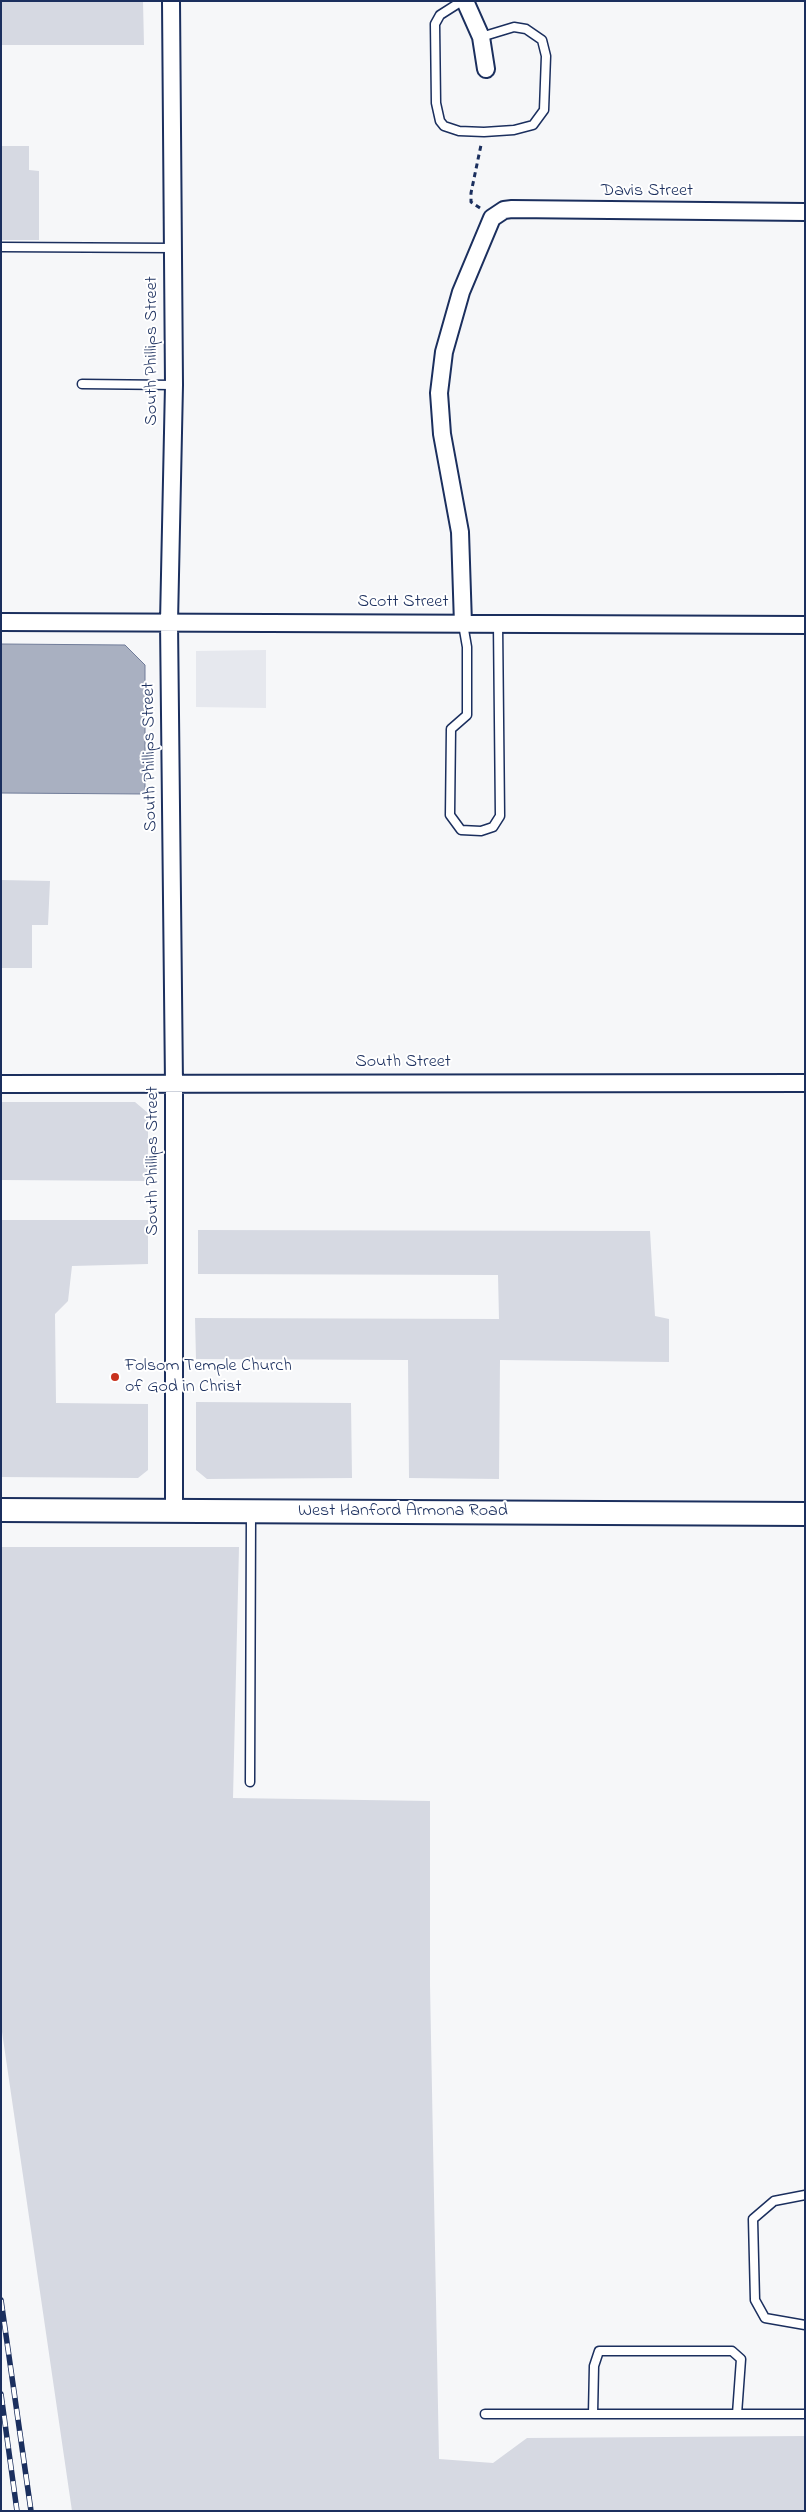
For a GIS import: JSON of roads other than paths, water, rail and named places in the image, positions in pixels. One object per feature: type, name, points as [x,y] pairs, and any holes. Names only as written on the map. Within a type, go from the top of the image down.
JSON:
[{"type":"main road","name":"West Hanford Armona Road","points":[[1,1510],[805,1514]]},
{"type":"street","name":"South Phillips Street","points":[[171,1],[174,385],[170,622],[174,1083],[174,1512]]},
{"type":"street","points":[[464,1],[481,37],[486,69]]},
{"type":"street","name":"Davis Street","points":[[463,624],[460,532],[442,434],[439,393],[444,352],[461,292],[492,218],[504,210],[805,212]]},
{"type":"street","name":"Scott Street","points":[[1,622],[805,625]]},
{"type":"street","name":"South Street","points":[[1,1084],[805,1083]]},
{"type":"lane","points":[[464,1],[440,15],[434,24],[436,104],[440,122],[444,126],[459,131],[484,132],[526,128],[542,115],[545,102],[546,56],[542,40],[526,29],[514,26],[481,37]]},
{"type":"lane","points":[[1,247],[173,248]]},
{"type":"lane","points":[[82,384],[174,385]]},
{"type":"lane","points":[[463,624],[467,647],[467,715],[451,729],[450,814],[461,830],[481,831],[493,828],[500,816],[498,624]]},
{"type":"lane","points":[[250,1782],[252,1512]]},
{"type":"lane","points":[[805,2195],[774,2201],[753,2219],[756,2300],[765,2318],[805,2324]]},
{"type":"lane","points":[[593,2414],[594,2366],[600,2351],[732,2351],[741,2359],[737,2414]]},
{"type":"lane","points":[[485,2414],[805,2414]]},
{"type":"water","points":[[1,644],[125,645],[145,665],[145,794],[1,793]]},
{"type":"railway","points":[[1,2300],[31,2511]]},
{"type":"railway","points":[[1,2394],[17,2511]]},
{"type":"place","name":"Folsom Temple Church of God in Christ","points":[[115,1377]]}]
